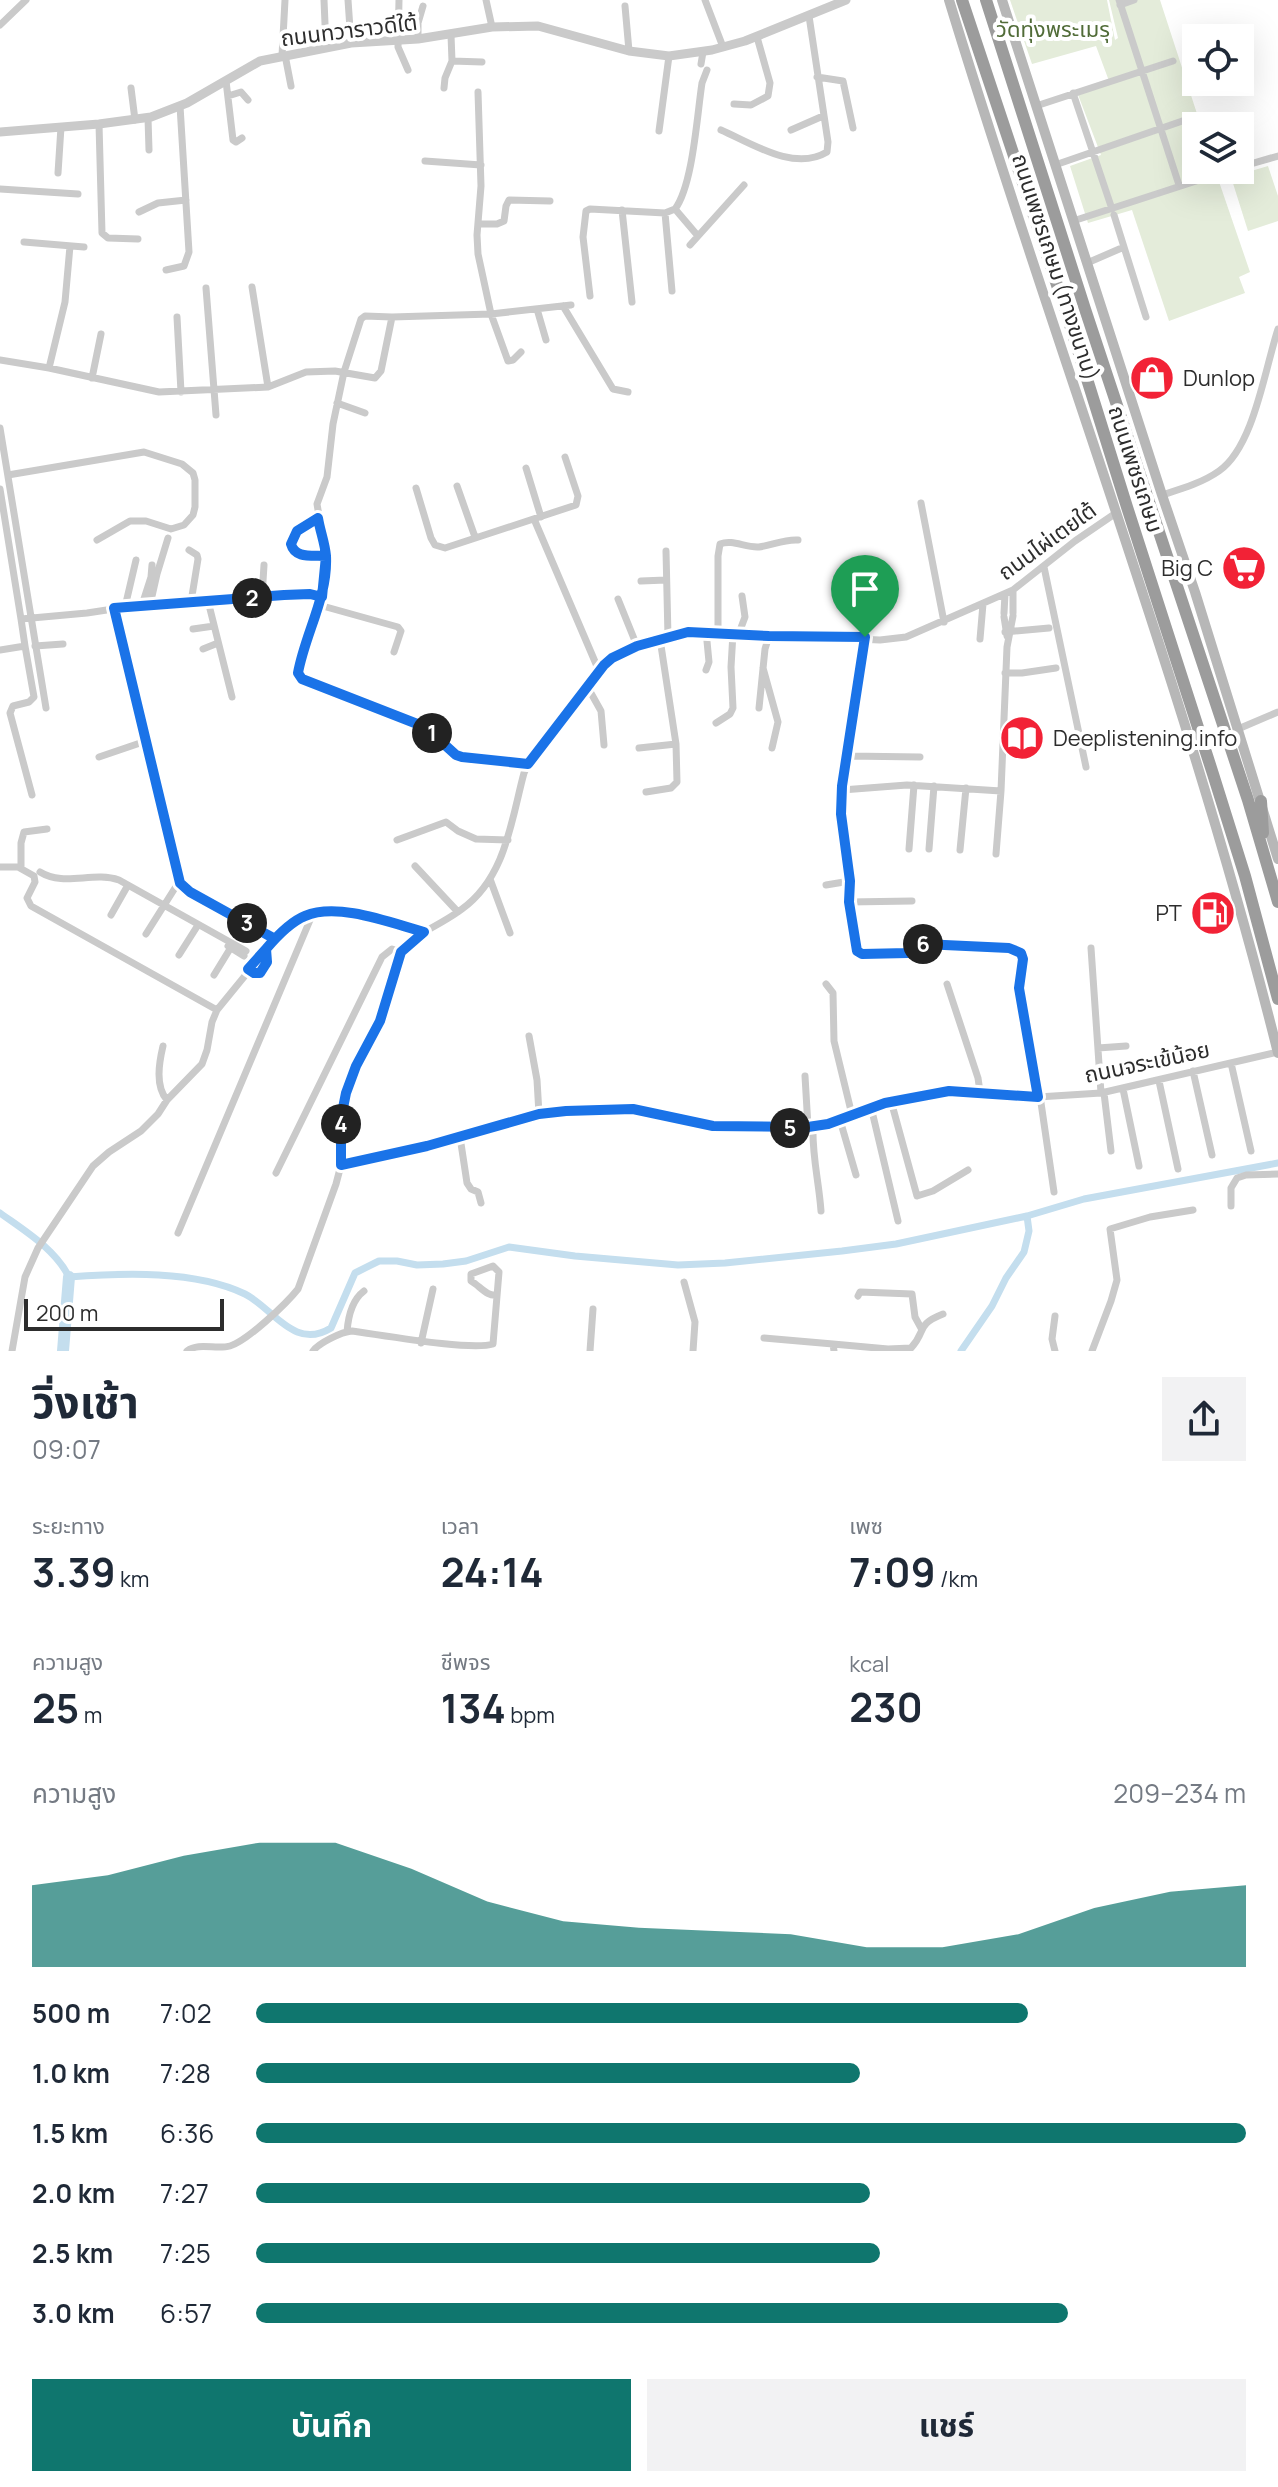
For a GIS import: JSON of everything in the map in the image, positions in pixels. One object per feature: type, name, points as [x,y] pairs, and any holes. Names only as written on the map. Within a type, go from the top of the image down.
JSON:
[{"type":"highway","name":"ถนนเพชรเกษม","points":[[962,0],[1067,315],[1222,803],[1278,999]]},
{"type":"highway","name":"ถนนเพชรเกษม","points":[[986,0],[1085,309],[1172,566],[1278,902]]},
{"type":"highway","points":[[1261,801],[1263,852]]},
{"type":"main road","name":"ถนนเพชรเกษม (ทางขนาน)","points":[[949,0],[1215,823],[1278,1052]]},
{"type":"main road","name":"ถนนเพชรเกษม (ทางขนาน)","points":[[1002,0],[1278,857]]},
{"type":"street","points":[[0,25],[26,0]]},
{"type":"street","points":[[285,0],[283,56],[291,86]]},
{"type":"street","points":[[324,0],[326,47]]},
{"type":"street","points":[[348,0],[351,43]]},
{"type":"street","points":[[399,0],[399,50],[408,70]]},
{"type":"street","points":[[486,0],[492,27]]},
{"type":"street","points":[[590,296],[583,237],[586,211],[665,213],[675,209],[682,197],[704,67],[713,50],[705,0]]},
{"type":"street","name":"ถนนทวาราวดีใต้","points":[[0,132],[148,118],[180,106],[260,61],[351,43],[418,39],[492,27],[538,26],[629,51],[669,56],[713,50],[757,37],[845,0]]},
{"type":"street","points":[[1134,0],[1119,2],[1179,185]]},
{"type":"street","points":[[418,39],[423,6]]},
{"type":"street","points":[[625,6],[629,51]]},
{"type":"street","points":[[721,130],[784,157],[819,156],[829,148],[809,16]]},
{"type":"street","points":[[444,88],[452,61],[451,35]]},
{"type":"street","points":[[734,104],[751,105],[768,96],[770,83],[757,37]]},
{"type":"street","points":[[659,131],[669,56]]},
{"type":"street","points":[[452,61],[482,62]]},
{"type":"street","points":[[1036,106],[1173,61]]},
{"type":"street","points":[[817,77],[843,81],[853,128]]},
{"type":"street","points":[[226,81],[233,140],[236,142],[242,138]]},
{"type":"street","points":[[131,88],[135,120]]},
{"type":"street","points":[[228,96],[241,92],[248,100]]},
{"type":"street","points":[[478,92],[481,165],[478,254],[491,314],[508,361],[521,352]]},
{"type":"street","points":[[1073,93],[1146,317]]},
{"type":"street","points":[[166,270],[184,266],[188,257],[180,106]]},
{"type":"street","points":[[791,130],[823,116]]},
{"type":"street","points":[[148,118],[149,150]]},
{"type":"street","points":[[1055,165],[1182,121]]},
{"type":"street","points":[[99,124],[102,233],[105,238],[138,239]]},
{"type":"street","points":[[58,173],[61,127]]},
{"type":"street","points":[[1254,164],[1277,159]]},
{"type":"street","points":[[425,161],[481,165]]},
{"type":"street","points":[[1073,221],[1113,212],[1182,184]]},
{"type":"street","points":[[690,245],[744,185]]},
{"type":"street","points":[[0,189],[78,194]]},
{"type":"street","points":[[139,212],[152,205],[186,200]]},
{"type":"street","points":[[478,224],[504,221],[509,200],[550,201]]},
{"type":"street","points":[[675,209],[698,236]]},
{"type":"street","points":[[622,210],[632,302]]},
{"type":"street","points":[[665,213],[672,291]]},
{"type":"street","points":[[24,242],[84,247]]},
{"type":"street","points":[[49,368],[65,302],[70,246]]},
{"type":"street","points":[[1087,263],[1124,247]]},
{"type":"street","points":[[252,287],[268,387]]},
{"type":"street","points":[[206,288],[216,415]]},
{"type":"street","points":[[528,764],[456,755],[425,727],[302,679],[298,673],[320,601],[326,556],[317,504],[327,477],[344,372],[361,319],[365,316],[491,314],[567,305],[613,389],[628,392]]},
{"type":"street","points":[[537,309],[546,340]]},
{"type":"street","points":[[177,317],[181,392]]},
{"type":"street","points":[[0,360],[149,391],[268,387],[306,372],[344,372],[369,379],[378,377],[381,371],[392,317]]},
{"type":"street","points":[[1162,495],[1201,482],[1233,459],[1259,398],[1278,329]]},
{"type":"street","points":[[92,378],[101,334]]},
{"type":"street","points":[[337,403],[365,413]]},
{"type":"street","points":[[0,428],[46,708]]},
{"type":"street","points":[[8,475],[144,452],[182,464],[193,473],[195,507],[193,515],[184,525],[171,529],[146,521],[130,521],[97,540]]},
{"type":"street","points":[[416,488],[435,545],[445,548],[570,508],[578,500],[565,457]]},
{"type":"street","points":[[526,468],[538,518],[599,671]]},
{"type":"street","points":[[10,485],[0,487],[34,697],[29,702],[13,706],[10,713],[32,795]]},
{"type":"street","points":[[457,486],[475,537]]},
{"type":"street","points":[[921,503],[944,622]]},
{"type":"street","name":"ถนนไผ่เตยใต้","points":[[276,1173],[382,957],[392,949],[401,952],[424,932],[464,908],[490,879],[508,840],[528,764],[612,658],[637,646],[688,632],[880,640],[906,637],[1009,592],[1116,513]]},
{"type":"street","points":[[318,518],[297,531],[291,544],[298,554],[326,556]]},
{"type":"street","points":[[146,605],[168,538]]},
{"type":"street","points":[[718,632],[720,544],[730,541],[760,547],[781,540],[798,540]]},
{"type":"street","points":[[189,550],[198,559],[191,602]]},
{"type":"street","points":[[646,792],[676,785],[676,744],[664,638],[666,551]]},
{"type":"street","points":[[125,607],[136,560]]},
{"type":"street","points":[[146,605],[152,565]]},
{"type":"street","points":[[262,597],[264,565]]},
{"type":"street","points":[[1044,567],[1086,767]]},
{"type":"street","points":[[641,581],[666,580]]},
{"type":"street","points":[[996,854],[1009,592]]},
{"type":"street","points":[[21,619],[146,605],[310,594],[320,601],[401,629],[394,652]]},
{"type":"street","points":[[716,723],[730,714],[733,708],[731,667],[736,633],[745,617],[742,596]]},
{"type":"street","points":[[618,599],[637,646]]},
{"type":"street","points":[[208,601],[232,697]]},
{"type":"street","points":[[980,639],[983,604]]},
{"type":"street","points":[[114,608],[178,878],[183,888],[275,939]]},
{"type":"street","points":[[193,629],[214,626]]},
{"type":"street","points":[[1008,634],[1049,628]]},
{"type":"street","points":[[706,631],[709,662],[706,670]]},
{"type":"street","points":[[759,708],[769,636]]},
{"type":"street","points":[[865,637],[842,790],[849,902],[859,954],[908,953],[923,944],[1009,948],[1021,953],[1019,988],[1054,1192]]},
{"type":"street","points":[[203,649],[218,643]]},
{"type":"street","points":[[35,646],[63,644]]},
{"type":"street","points":[[0,650],[25,646]]},
{"type":"street","points":[[763,668],[778,722],[772,748]]},
{"type":"street","points":[[1005,673],[1056,668]]},
{"type":"street","points":[[587,686],[601,711],[604,745]]},
{"type":"street","points":[[1238,729],[1278,712]]},
{"type":"street","points":[[99,757],[146,741]]},
{"type":"street","points":[[639,748],[676,744]]},
{"type":"street","points":[[848,756],[920,757]]},
{"type":"street","points":[[842,790],[914,785],[1001,791]]},
{"type":"street","points":[[909,849],[914,785]]},
{"type":"street","points":[[929,849],[934,786]]},
{"type":"street","points":[[960,850],[966,788]]},
{"type":"street","points":[[397,840],[446,822],[476,839],[508,840]]},
{"type":"street","points":[[21,868],[24,832],[47,829]]},
{"type":"street","points":[[415,866],[458,912]]},
{"type":"street","points":[[0,867],[21,868],[35,878],[27,898],[31,906],[217,1010]]},
{"type":"street","points":[[40,872],[51,879],[111,877],[250,956]]},
{"type":"street","points":[[490,879],[510,933]]},
{"type":"street","points":[[826,885],[850,881]]},
{"type":"street","points":[[111,915],[128,885]]},
{"type":"street","points":[[146,934],[175,888]]},
{"type":"street","points":[[849,902],[912,901]]},
{"type":"street","points":[[178,1233],[313,913]]},
{"type":"street","points":[[250,956],[266,949],[298,919],[313,913],[351,913],[424,932]]},
{"type":"street","points":[[179,955],[198,925]]},
{"type":"street","points":[[214,975],[232,946]]},
{"type":"street","points":[[1091,948],[1102,1093],[1111,1151]]},
{"type":"street","points":[[248,969],[258,974],[265,968],[266,949]]},
{"type":"street","points":[[187,1351],[195,1347],[231,1346],[240,1341],[281,1308],[302,1281],[341,1165],[341,1118],[346,1093],[356,1066],[380,1021],[401,952]]},
{"type":"street","points":[[12,1351],[25,1277],[38,1248],[93,1166],[141,1131],[202,1064],[217,1010],[248,969],[250,956]]},
{"type":"street","points":[[826,984],[833,993],[834,1041],[852,1115]]},
{"type":"street","points":[[947,984],[980,1092]]},
{"type":"street","points":[[529,1036],[539,1114]]},
{"type":"street","points":[[163,1046],[160,1084],[167,1100]]},
{"type":"street","points":[[1098,1048],[1126,1046]]},
{"type":"street","name":"ถนนจระเข้น้อย","points":[[341,1165],[460,1137],[539,1114],[633,1109],[713,1126],[810,1127],[840,1120],[891,1101],[949,1091],[1039,1096],[1102,1093],[1278,1052]]},
{"type":"street","points":[[1231,1063],[1251,1151]]},
{"type":"street","points":[[1193,1071],[1212,1155]]},
{"type":"street","points":[[805,1076],[821,1211]]},
{"type":"street","points":[[1159,1081],[1178,1169]]},
{"type":"street","points":[[1123,1089],[1139,1166]]},
{"type":"street","points":[[891,1101],[917,1196],[933,1191],[968,1170]]},
{"type":"street","points":[[871,1107],[898,1221]]},
{"type":"street","points":[[840,1120],[856,1175]]},
{"type":"street","points":[[460,1137],[467,1183],[478,1192],[481,1203]]},
{"type":"street","points":[[1231,1206],[1231,1188],[1237,1178],[1278,1174]]},
{"type":"street","points":[[1092,1351],[1117,1280],[1110,1229],[1150,1217],[1193,1210]]},
{"type":"street","points":[[313,1351],[314,1347],[347,1332],[473,1349],[492,1346],[497,1295],[499,1272],[495,1267],[471,1274],[471,1281],[482,1290],[497,1295]]},
{"type":"street","points":[[684,1282],[695,1322],[693,1351]]},
{"type":"street","points":[[421,1343],[433,1289]]},
{"type":"street","points":[[347,1332],[356,1300],[364,1291]]},
{"type":"street","points":[[858,1296],[860,1292],[870,1291],[912,1294],[915,1317],[921,1328]]},
{"type":"street","points":[[590,1351],[593,1309]]},
{"type":"street","points":[[764,1338],[833,1348],[906,1350],[916,1343],[921,1328],[930,1319],[943,1314]]},
{"type":"street","points":[[1055,1316],[1052,1339],[1055,1351]]},
{"type":"green space","name":"วัดทุ่งพระเมรุ","points":[[1010,0],[1107,0],[1115,40],[1118,38],[1109,0],[1160,0],[1182,68],[1182,96],[1191,96],[1196,112],[1182,112],[1182,184],[1220,184],[1250,272],[1239,277],[1245,293],[1169,321],[1132,210],[1088,223],[1070,166],[1101,155],[1077,92],[1109,81],[1096,46],[1032,64]]},
{"type":"green space","points":[[1268,166],[1278,196],[1278,221],[1248,231],[1233,184],[1254,184],[1254,170]]},
{"type":"waterway","points":[[0,1213],[48,1249],[69,1277],[135,1274],[204,1281],[245,1294],[295,1331],[318,1334],[331,1328],[355,1273],[379,1261],[443,1264],[466,1261],[509,1247],[678,1265],[842,1251],[896,1244],[1027,1216],[1084,1199],[1278,1163]]},
{"type":"waterway","points":[[961,1351],[1024,1252],[1029,1231],[1027,1216]]},
{"type":"waterway","points":[[63,1351],[69,1277]]},
{"type":"place","name":"Dunlop","points":[[1152,378]]},
{"type":"place","name":"Big C","points":[[1244,568]]},
{"type":"place","name":"Deeplistening.info","points":[[1022,738]]},
{"type":"place","name":"PT","points":[[1213,913]]},
{"type":"route","points":[[865,637],[769,636],[706,631],[688,632],[637,646],[604,665],[528,764],[456,755],[425,727],[302,679],[298,673],[301,658],[322,597],[326,556],[318,518],[297,531],[291,544],[298,554],[326,556],[322,597],[313,594],[284,595],[114,608],[180,883],[183,888],[275,939],[248,969],[260,973],[267,962],[268,956],[266,949],[275,939],[298,919],[313,913],[351,913],[424,932],[401,952],[380,1021],[356,1066],[346,1093],[341,1118],[341,1165],[427,1146],[539,1114],[566,1111],[633,1109],[713,1126],[775,1128],[819,1126],[885,1103],[949,1091],[1038,1097],[1019,988],[1021,953],[1009,948],[923,944],[908,953],[859,954],[857,951],[841,814],[842,786],[865,637]]}]
